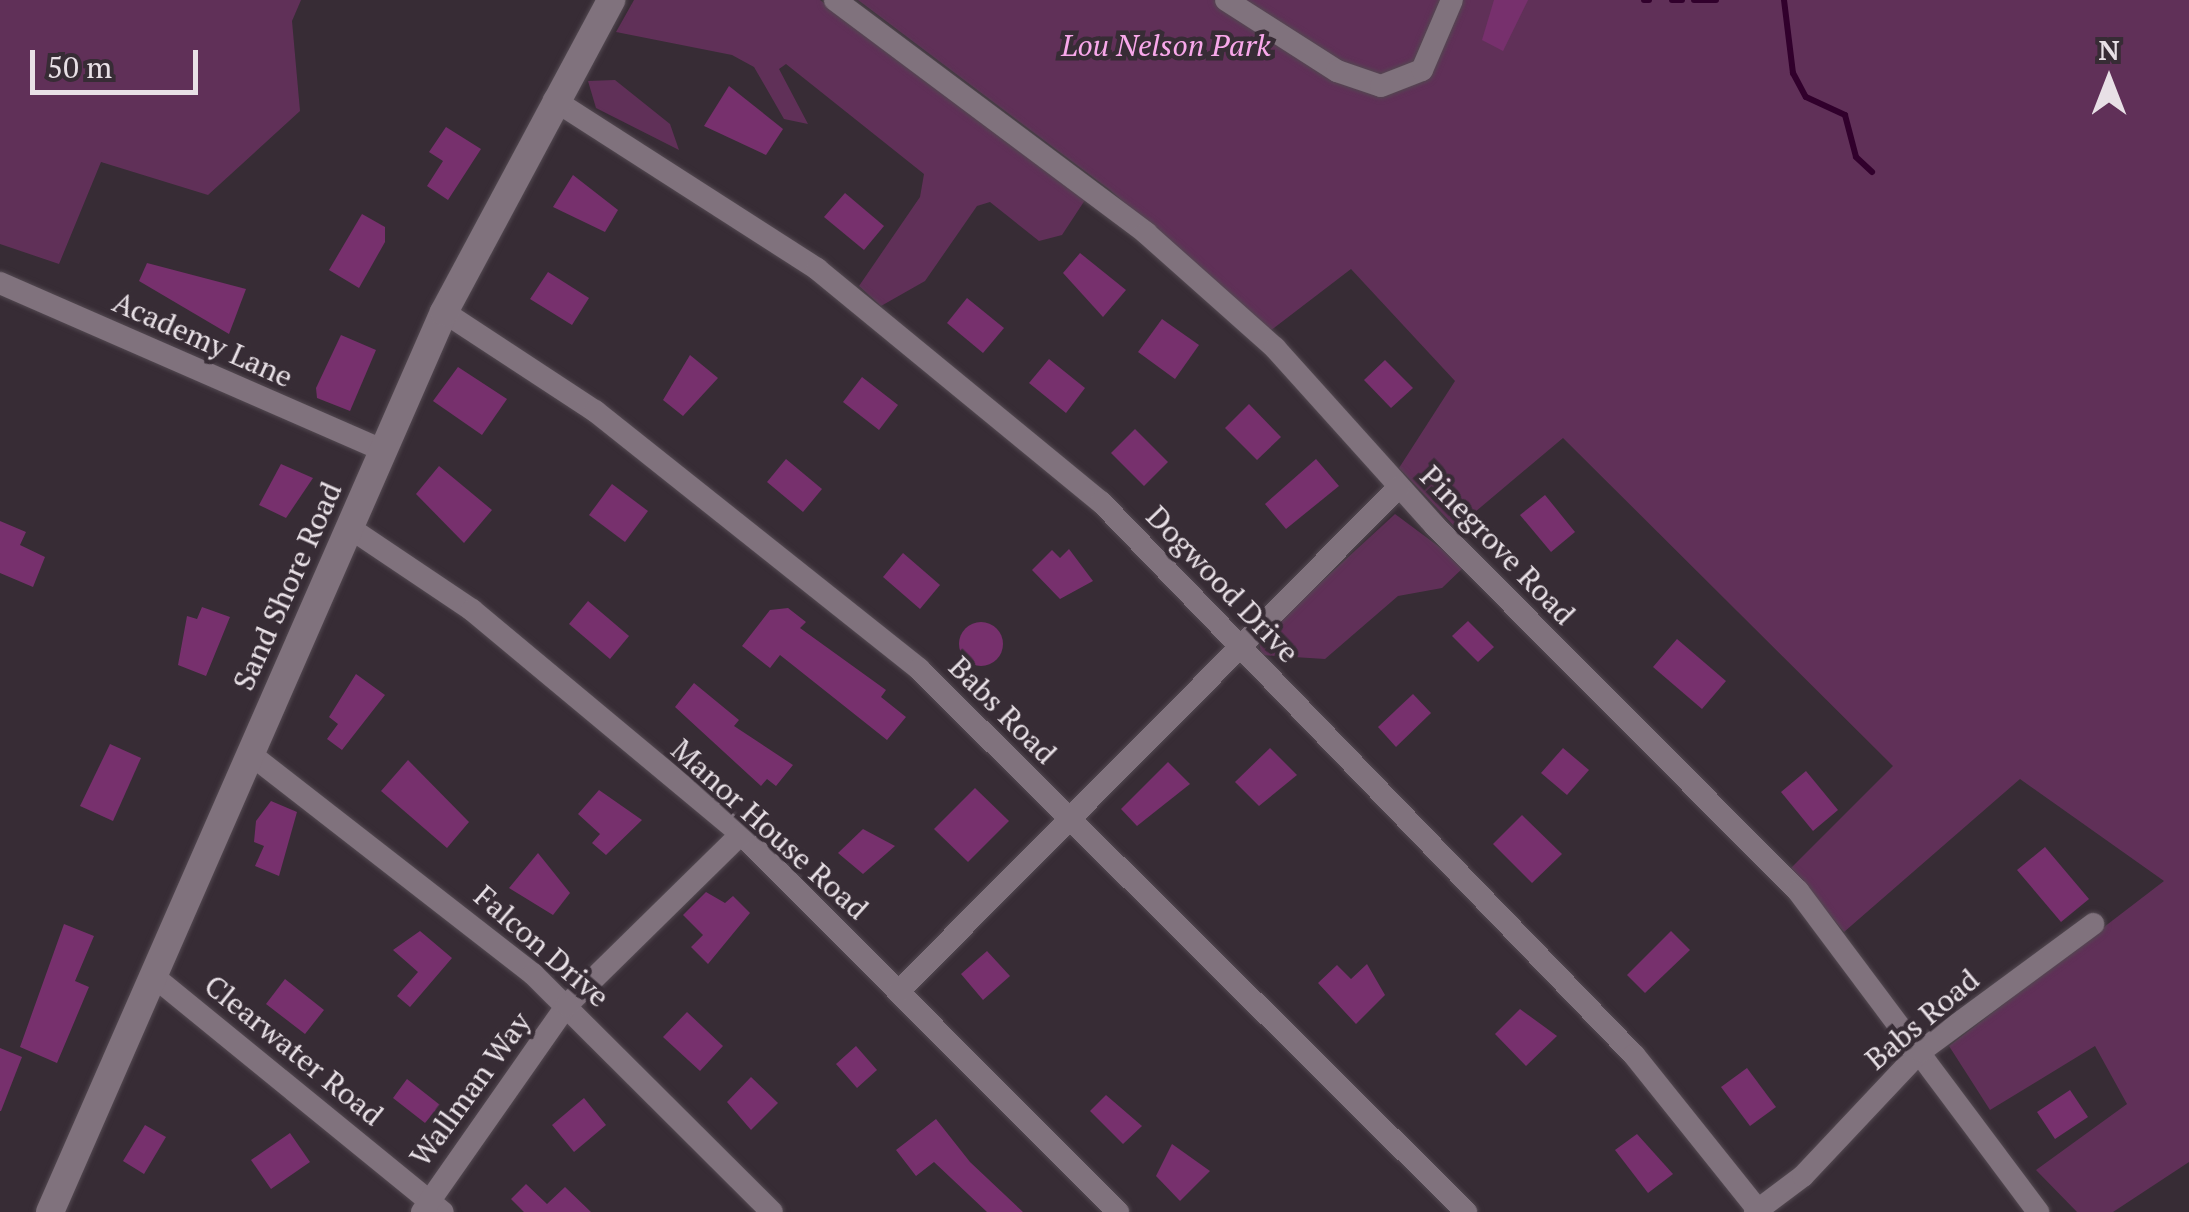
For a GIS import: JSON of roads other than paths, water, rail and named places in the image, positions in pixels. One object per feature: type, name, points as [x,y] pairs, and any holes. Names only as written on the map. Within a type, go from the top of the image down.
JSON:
[{"type":"street","name":"Sand Shore Road","points":[[50,1212],[444,312],[554,100],[611,0]]},
{"type":"street","name":"Pinegrove Road","points":[[835,0],[1204,283],[1399,487],[1768,858],[1921,1051],[2038,1212]]},
{"type":"street","points":[[1226,0],[1337,70],[1381,86],[1422,70],[1452,0]]},
{"type":"street","name":"Dogwood Drive","points":[[554,100],[817,269],[1101,502],[1634,1055],[1756,1211]]},
{"type":"street","name":"Academy Lane","points":[[0,282],[383,450]]},
{"type":"street","name":"Babs Road","points":[[444,312],[596,411],[853,614],[986,731],[1067,818],[1466,1212]]},
{"type":"street","points":[[899,991],[1399,487]]},
{"type":"street","name":"Manor House Road","points":[[350,528],[472,610],[741,834],[1118,1212]]},
{"type":"street","name":"Falcon Drive","points":[[249,753],[567,1005],[772,1212]]},
{"type":"street","name":"Wallman Way","points":[[431,1208],[567,1005],[741,834]]},
{"type":"street","name":"Babs Road","points":[[1756,1211],[1921,1051],[2093,924]]},
{"type":"street","name":"Clearwater Road","points":[[152,975],[431,1208]]},
{"type":"waterway","points":[[1644,0],[1649,0]]},
{"type":"waterway","points":[[1672,0],[1682,0]]},
{"type":"waterway","points":[[1694,0],[1716,0]]},
{"type":"waterway","points":[[1784,0],[1793,73],[1806,97],[1845,115],[1856,157],[1872,172]]},
{"type":"park label","name":"Lou Nelson Park","points":[[1166,45]]}]
